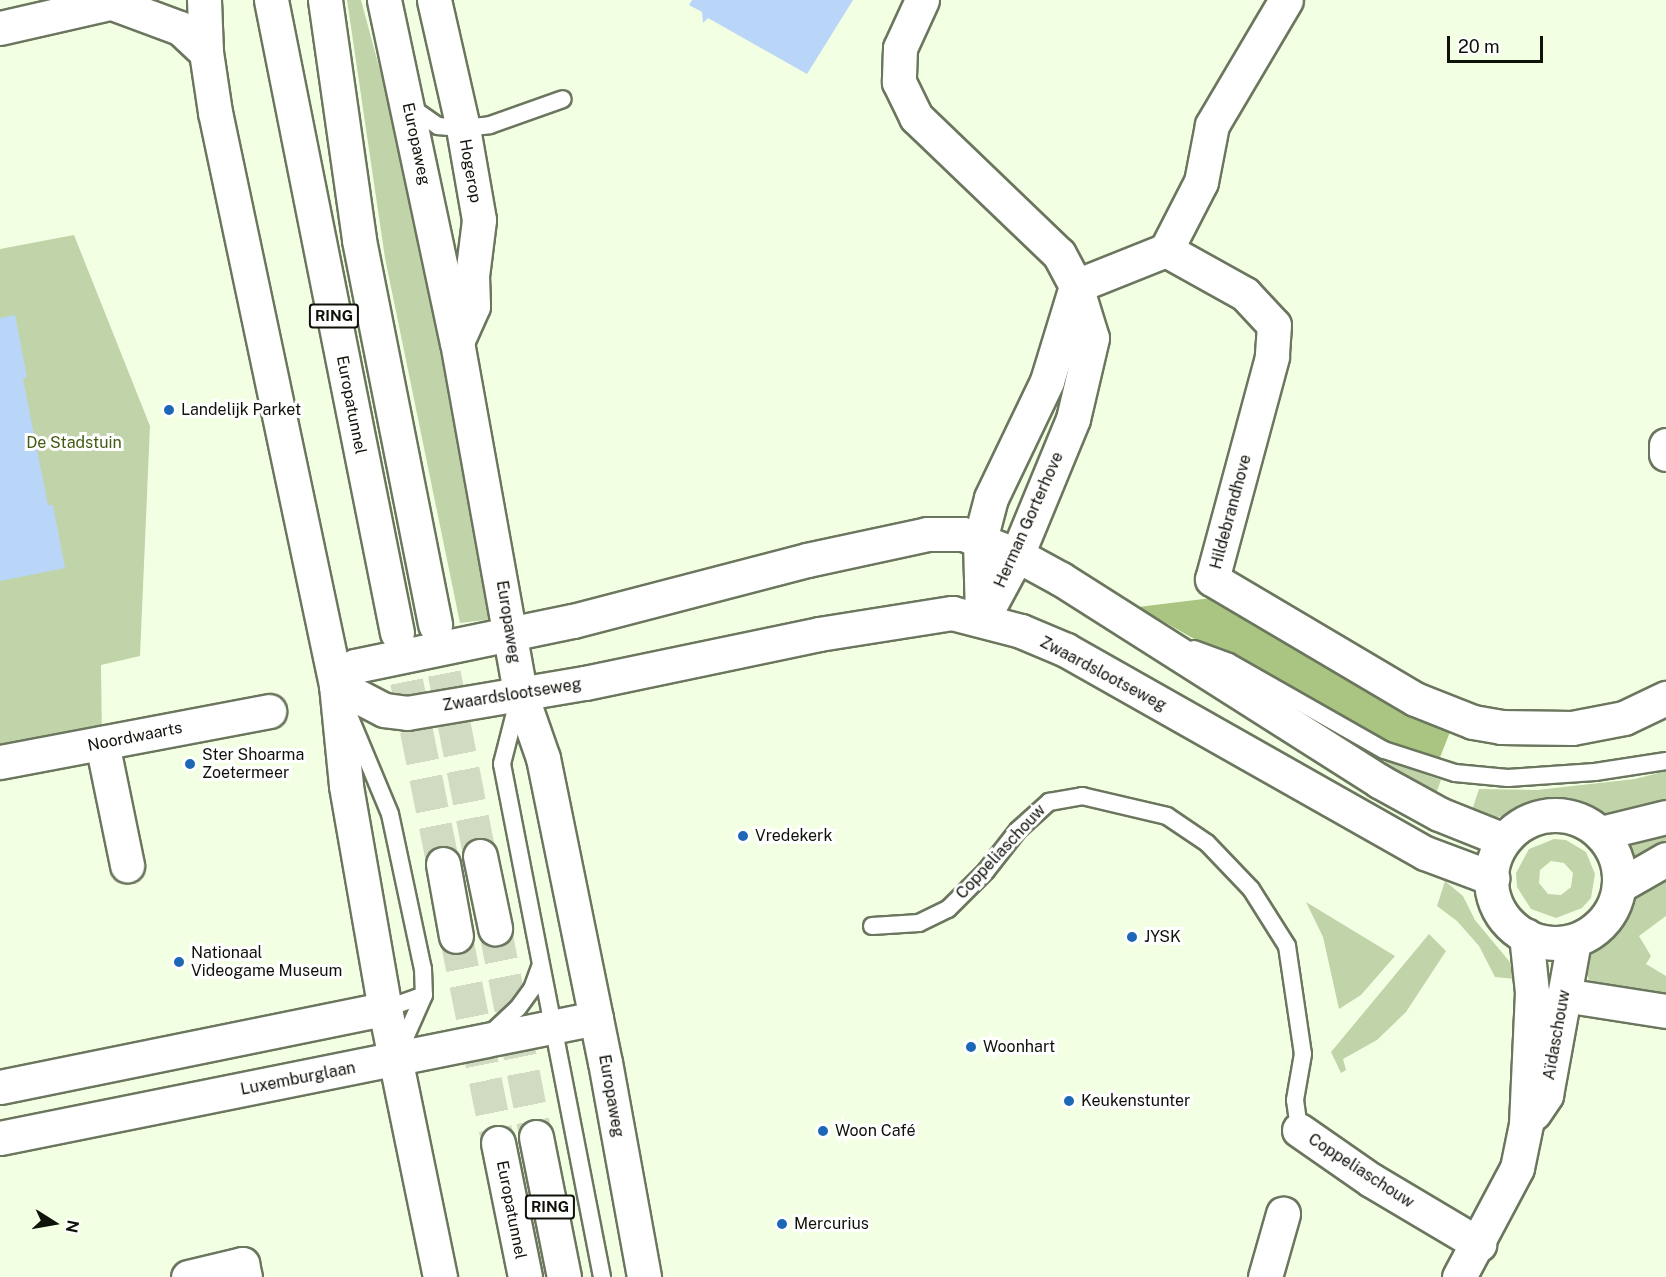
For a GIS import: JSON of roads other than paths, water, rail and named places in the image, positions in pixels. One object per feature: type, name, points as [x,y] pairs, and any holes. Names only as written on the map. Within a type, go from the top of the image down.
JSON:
[{"type":"main road","points":[[204,0],[206,52],[215,112],[336,685],[346,786],[385,1009],[440,1277]]},
{"type":"main road","name":"Europatunnel","points":[[271,0],[397,633]]},
{"type":"main road","name":"RING","points":[[325,0],[359,240],[435,625]]},
{"type":"main road","name":"Europaweg","points":[[384,0],[457,342],[499,562],[508,633],[520,692],[543,758],[596,1018],[644,1277]]},
{"type":"main road","name":"Hogerop","points":[[434,0],[463,128],[478,220],[472,276],[473,306],[457,342]]},
{"type":"main road","name":"Herman Gorterhove","points":[[922,0],[900,48],[899,82],[916,117],[1059,254],[1076,286],[1092,338],[1073,419],[1017,555],[982,620]]},
{"type":"main road","points":[[1076,286],[1166,250],[1201,182],[1212,125],[1286,0]]},
{"type":"main road","points":[[0,28],[118,2],[180,28],[206,52]]},
{"type":"main road","name":"Hildebrandhove","points":[[1166,250],[1245,294],[1275,325],[1272,357],[1212,579],[1415,699],[1473,722],[1502,727],[1572,728],[1624,718],[1666,698]]},
{"type":"main road","name":"Herman Gorterhove","points":[[982,620],[980,540],[991,498],[1047,381],[1076,286]]},
{"type":"main road","points":[[1666,445],[1666,454]]},
{"type":"main road","points":[[336,685],[355,666],[589,618],[807,560],[927,534],[963,534],[1017,555],[1155,636],[1379,781],[1439,814],[1504,840]]},
{"type":"main road","name":"Zwaardslootseweg","points":[[336,685],[384,710],[407,713],[952,613],[1021,631],[1066,650],[1425,853],[1491,878]]},
{"type":"main road","name":"Noordwaarts","points":[[0,762],[269,711]]},
{"type":"main road","points":[[102,743],[127,865]]},
{"type":"main road","points":[[1551,815],[1583,821],[1600,833],[1616,857],[1619,886],[1604,920],[1574,940],[1548,942],[1526,936],[1501,912],[1491,878],[1504,840],[1520,825],[1551,815]]},
{"type":"main road","points":[[1600,833],[1666,817]]},
{"type":"main road","points":[[480,856],[495,928]]},
{"type":"main road","points":[[1619,886],[1666,859]]},
{"type":"main road","points":[[443,864],[456,936]]},
{"type":"main road","name":"Aïdaschouw","points":[[1460,1277],[1517,1168],[1526,1124],[1532,992],[1526,936]]},
{"type":"main road","name":"Aïdaschouw","points":[[1526,1124],[1546,1095],[1574,940]]},
{"type":"main road","points":[[1564,995],[1666,1011]]},
{"type":"main road","points":[[0,1087],[385,1009]]},
{"type":"main road","name":"Luxemburglaan","points":[[0,1138],[395,1060],[487,1037],[596,1018]]},
{"type":"main road","name":"Coppeliaschouw","points":[[1299,1130],[1371,1180],[1479,1244]]},
{"type":"main road","name":"RING","points":[[536,1137],[564,1277]]},
{"type":"main road","name":"Europatunnel","points":[[498,1143],[525,1277]]},
{"type":"main road","points":[[1265,1277],[1283,1214]]},
{"type":"main road","points":[[188,1277],[242,1264],[245,1277]]},
{"type":"lane","points":[[408,105],[438,126],[463,128],[490,125],[563,99]]},
{"type":"lane","points":[[1155,636],[1229,662],[1384,750],[1455,773],[1508,778],[1595,772],[1666,760]]},
{"type":"lane","points":[[336,685],[390,813],[417,929],[424,995],[395,1060]]},
{"type":"lane","points":[[520,692],[502,764],[602,1277]]},
{"type":"lane","name":"Coppeliaschouw","points":[[872,926],[919,923],[948,909],[986,871],[1018,830],[1049,802],[1082,796],[1167,816],[1207,843],[1251,889],[1287,946],[1303,1054],[1295,1100],[1299,1130]]},
{"type":"lane","points":[[487,1037],[518,1008],[532,989],[540,967]]},
{"type":"lane","points":[[385,1009],[424,995]]},
{"type":"water","points":[[692,0],[853,0],[807,74],[708,18],[703,23],[702,12],[689,5]]},
{"type":"water","points":[[15,315],[27,377],[23,379],[48,505],[53,505],[65,568],[0,581],[0,318]]},
{"type":"tunnel","points":[[435,625],[480,856]]},
{"type":"tunnel","points":[[397,633],[443,864]]},
{"type":"tunnel","points":[[495,928],[536,1137]]},
{"type":"tunnel","points":[[456,936],[498,1143]]},
{"type":"place","name":"Landelijk Parket","points":[[169,410]]},
{"type":"place","name":"Ster Shoarma Zoetermeer","points":[[190,764]]},
{"type":"place","name":"Vredekerk","points":[[743,836]]},
{"type":"place","name":"JYSK","points":[[1132,937]]},
{"type":"place","name":"Nationaal Videogame Museum","points":[[179,962]]},
{"type":"place","name":"Woonhart","points":[[971,1047]]},
{"type":"place","name":"Keukenstunter","points":[[1069,1101]]},
{"type":"place","name":"Woon Café","points":[[823,1131]]},
{"type":"place","name":"Mercurius","points":[[782,1224]]},
{"type":"park label","name":"De Stadstuin","points":[[74,443]]}]
